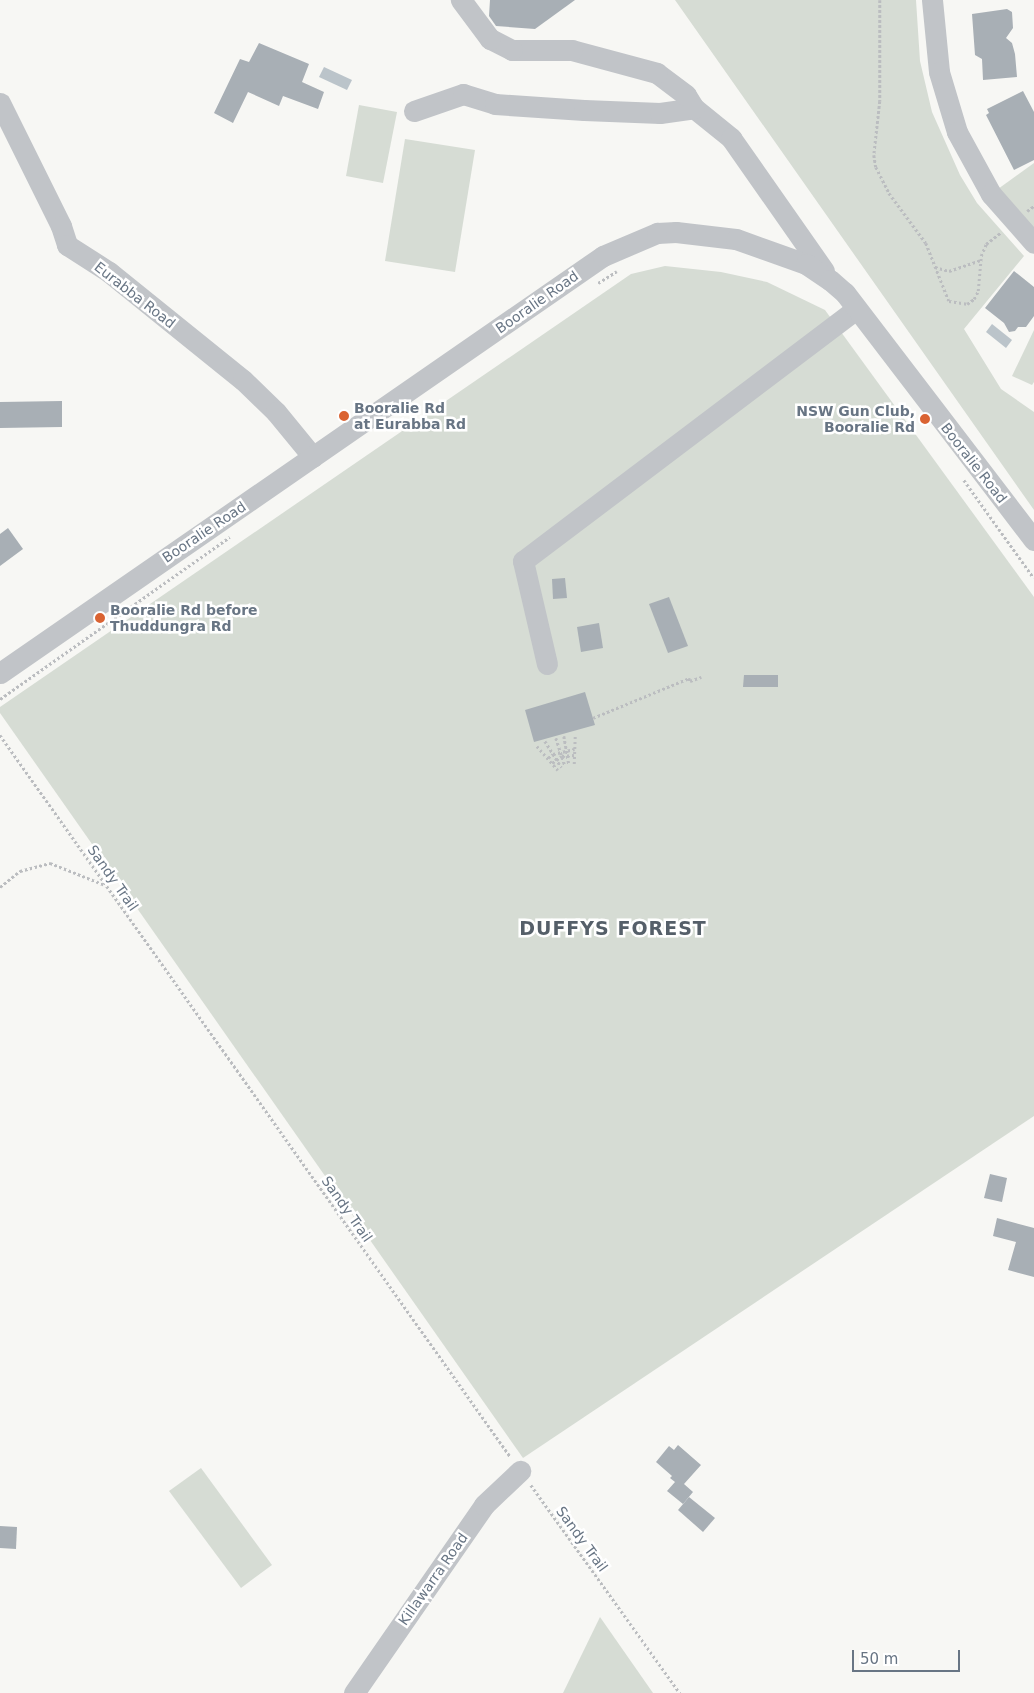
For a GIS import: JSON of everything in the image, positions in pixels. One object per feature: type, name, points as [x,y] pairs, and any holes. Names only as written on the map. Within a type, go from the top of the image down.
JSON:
[{"type":"street","points":[[461,0],[490,39],[512,50],[572,50],[658,74],[686,95],[694,108],[731,138],[830,280]]},
{"type":"street","points":[[932,0],[939,72],[957,132],[990,194],[1034,243]]},
{"type":"street","points":[[414,111],[463,94],[495,104],[584,110],[660,113],[694,108]]},
{"type":"street","name":"Eurabba Road","points":[[0,103],[61,226],[68,245],[109,272],[242,380],[276,412],[313,457]]},
{"type":"street","name":"Booralie Road","points":[[0,673],[603,256],[657,233],[676,232],[736,239],[806,264],[830,280],[856,309],[1034,540]]},
{"type":"street","points":[[547,664],[523,561],[856,309]]},
{"type":"street","name":"Killawarra Road","points":[[354,1693],[484,1505],[520,1471]]},
{"type":"path","points":[[880,0],[879,116],[874,156],[876,167],[889,193],[926,243],[949,301],[966,304],[978,291],[981,260],[986,244],[1000,233]]},
{"type":"path","points":[[935,268],[949,272],[981,260]]},
{"type":"path","points":[[590,288],[623,266]]},
{"type":"path","points":[[959,473],[1034,578]]},
{"type":"path","points":[[0,699],[231,536]]},
{"type":"path","points":[[592,718],[689,678],[690,681],[701,677]]},
{"type":"path","points":[[574,764],[575,734]]},
{"type":"path","name":"Sandy Trail","points":[[0,735],[520,1471],[680,1693]]},
{"type":"path","points":[[564,736],[569,764]]},
{"type":"path","points":[[545,741],[556,760],[563,766],[556,738]]},
{"type":"path","points":[[537,746],[558,770]]},
{"type":"path","points":[[548,758],[560,751],[574,749]]},
{"type":"path","points":[[552,763],[562,756],[574,755]]},
{"type":"path","points":[[0,887],[20,871],[50,863],[106,886]]},
{"type":"shaded area","points":[[675,0],[916,0],[920,61],[932,112],[960,175],[977,203],[1024,256],[964,329],[1001,389],[1034,412],[1034,510]]},
{"type":"shaded area","points":[[324,67],[352,80],[347,90],[319,77]]},
{"type":"shaded area","points":[[359,105],[397,112],[383,183],[346,176]]},
{"type":"shaded area","points":[[405,139],[475,150],[455,272],[385,261]]},
{"type":"shaded area","points":[[1034,163],[1034,229],[998,189]]},
{"type":"shaded area","points":[[665,266],[721,272],[767,282],[825,310],[1034,597],[1034,1116],[523,1458],[0,713],[0,707],[631,274]]},
{"type":"shaded area","points":[[992,324],[1012,340],[1006,348],[986,332]]},
{"type":"shaded area","points":[[1034,330],[1034,382],[1032,385],[1012,376]]},
{"type":"shaded area","points":[[201,1468],[272,1565],[241,1588],[169,1491]]},
{"type":"shaded area","points":[[600,1617],[653,1693],[563,1693]]},
{"type":"building","points":[[490,0],[575,0],[535,29],[496,26],[489,16]]},
{"type":"building","points":[[1007,9],[1012,12],[1013,28],[1006,38],[1012,43],[1017,77],[983,80],[982,59],[975,55],[972,14]]},
{"type":"building","points":[[259,43],[309,64],[302,82],[324,92],[318,109],[283,96],[279,106],[248,92],[233,123],[214,113],[240,59],[249,62]]},
{"type":"building","points":[[1023,91],[1034,112],[1034,160],[1014,170],[986,115],[989,113],[987,109]]},
{"type":"building","points":[[1014,271],[1034,287],[1034,316],[1026,327],[1018,327],[1015,331],[1009,332],[1004,323],[985,308]]},
{"type":"building","points":[[62,401],[62,427],[0,428],[0,402]]},
{"type":"building","points":[[8,528],[23,549],[0,566],[0,534]]},
{"type":"building","points":[[565,578],[567,598],[553,599],[552,579]]},
{"type":"building","points":[[669,597],[688,646],[668,653],[649,604]]},
{"type":"building","points":[[599,623],[603,648],[581,652],[577,627]]},
{"type":"building","points":[[744,675],[778,675],[778,687],[743,687]]},
{"type":"building","points":[[585,692],[595,725],[534,742],[525,710]]},
{"type":"building","points":[[990,1174],[1007,1178],[1002,1202],[984,1198]]},
{"type":"building","points":[[997,1218],[1034,1228],[1034,1277],[1008,1270],[1016,1242],[993,1236]]},
{"type":"building","points":[[678,1445],[701,1465],[684,1484],[693,1492],[683,1504],[667,1491],[675,1482],[670,1478],[672,1476],[656,1462],[669,1446],[674,1450]]},
{"type":"building","points":[[689,1497],[715,1518],[703,1532],[678,1510]]},
{"type":"building","points":[[0,1526],[17,1527],[16,1549],[0,1548]]},
{"type":"place","name":"Booralie Rd at Eurabba Rd","points":[[344,416]]},
{"type":"place","name":"NSW Gun Club, Booralie Rd","points":[[925,419]]},
{"type":"place","name":"Booralie Rd before Thuddungra Rd","points":[[100,618]]},
{"type":"district","name":"DUFFYS FOREST","points":[[613,929]]}]
